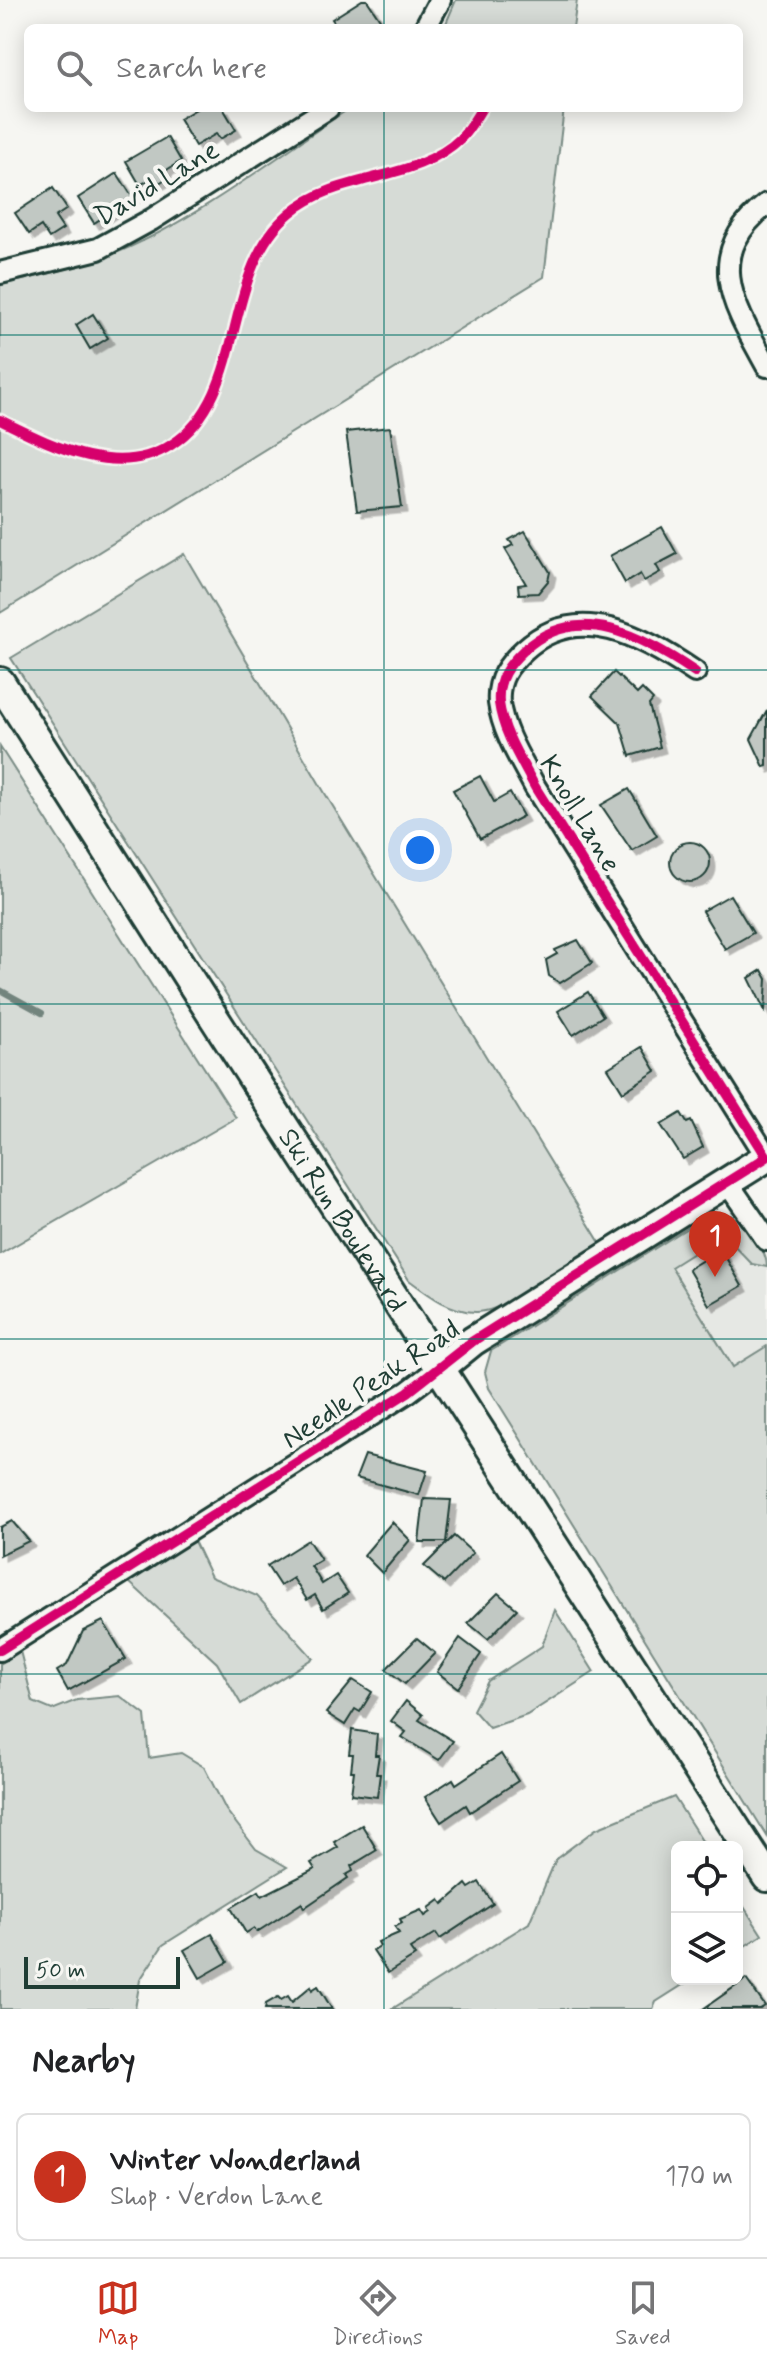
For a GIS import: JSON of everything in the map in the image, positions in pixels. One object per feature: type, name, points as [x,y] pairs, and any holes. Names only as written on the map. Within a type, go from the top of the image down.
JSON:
[{"type":"street","points":[[427,24],[440,0]]},
{"type":"street","name":"David Lane","points":[[0,273],[98,249],[151,220],[322,112]]},
{"type":"street","points":[[767,204],[754,214],[730,246],[728,280],[739,311],[767,366]]},
{"type":"street","name":"Knoll Lane","points":[[695,672],[650,642],[614,629],[602,625],[565,626],[535,640],[504,668],[499,701],[509,738],[535,787],[767,1157]]},
{"type":"street","name":"Ski Run Boulevard","points":[[0,682],[241,1065],[441,1367],[767,1877]]},
{"type":"street","name":"Needle Peak Road","points":[[0,1650],[408,1392],[473,1341],[767,1157]]},
{"type":"street","points":[[727,1182],[767,1240]]},
{"type":"shaded area","points":[[456,0],[577,0],[574,24],[446,24]]},
{"type":"shaded area","points":[[344,112],[564,112],[544,277],[0,613],[0,285],[123,250],[180,221]]},
{"type":"shaded area","points":[[184,554],[326,795],[602,1246],[503,1305],[475,1312],[457,1309],[409,1280],[11,658]]},
{"type":"shaded area","points":[[0,747],[236,1118],[0,1254]]},
{"type":"shaded area","points":[[731,1215],[743,1223],[767,1258],[767,1346],[733,1367],[658,1247],[697,1222]]},
{"type":"shaded area","points":[[731,1215],[759,1245],[767,1267],[752,1264],[729,1240],[714,1240],[671,1267],[733,1367],[767,1346],[767,1836],[489,1388],[485,1372],[491,1351],[697,1222]]},
{"type":"shaded area","points":[[194,1541],[211,1577],[257,1596],[313,1658],[241,1704],[217,1663],[129,1582]]},
{"type":"shaded area","points":[[555,1610],[594,1672],[527,1715],[489,1728],[473,1710],[488,1681],[542,1646]]},
{"type":"shaded area","points":[[20,1651],[33,1702],[52,1710],[77,1700],[120,1696],[145,1715],[149,1758],[181,1753],[204,1767],[226,1810],[256,1849],[287,1867],[163,1945],[140,1980],[135,2009],[0,2009],[0,1664]]},
{"type":"shaded area","points":[[674,1797],[702,1841],[671,1841],[671,1985],[683,1985],[656,2002],[653,2009],[392,2009],[529,1923],[556,1859],[596,1829]]},
{"type":"shaded area","points":[[743,1905],[762,1935],[743,1947]]},
{"type":"building","points":[[367,0],[383,24],[335,24],[332,19]]},
{"type":"building","points":[[191,112],[225,112],[236,130],[220,139],[216,134],[195,146],[179,119]]},
{"type":"building","points":[[167,137],[181,161],[165,171],[169,177],[159,183],[155,177],[140,185],[126,161]]},
{"type":"building","points":[[117,173],[133,198],[94,223],[78,198]]},
{"type":"building","points":[[53,188],[67,209],[55,217],[63,229],[49,238],[41,226],[29,234],[15,213]]},
{"type":"building","points":[[93,314],[108,338],[90,349],[76,325]]},
{"type":"building","points":[[390,427],[402,507],[357,511],[346,432]]},
{"type":"building","points":[[662,527],[677,554],[656,565],[660,572],[644,581],[640,574],[625,583],[610,556]]},
{"type":"building","points":[[525,531],[550,572],[548,581],[538,593],[519,594],[518,585],[526,584],[505,549],[513,545],[509,540]]},
{"type":"building","points":[[614,672],[637,694],[642,689],[653,700],[649,705],[660,747],[630,756],[620,723],[592,696]]},
{"type":"building","points":[[767,710],[767,766],[764,767],[751,739]]},
{"type":"building","points":[[480,776],[494,802],[510,793],[523,816],[480,839],[453,790]]},
{"type":"building","points":[[629,789],[657,836],[632,851],[601,805]]},
{"type":"building","points":[[690,842],[704,848],[710,862],[704,876],[690,882],[676,876],[670,862],[676,848]]},
{"type":"building","points":[[730,895],[753,933],[725,949],[702,911]]},
{"type":"building","points":[[578,940],[592,963],[560,983],[549,976],[546,960],[557,954],[555,950]]},
{"type":"building","points":[[762,970],[767,979],[765,1011],[749,978]]},
{"type":"building","points":[[588,992],[603,1016],[573,1035],[558,1011]]},
{"type":"building","points":[[642,1047],[656,1071],[623,1092],[608,1068]]},
{"type":"building","points":[[681,1113],[687,1123],[691,1121],[703,1147],[683,1159],[661,1125]]},
{"type":"building","points":[[721,1249],[742,1286],[709,1305],[688,1269]]},
{"type":"building","points":[[365,1455],[427,1471],[419,1495],[356,1478]]},
{"type":"building","points":[[424,1499],[451,1500],[446,1542],[419,1542]]},
{"type":"building","points":[[12,1521],[29,1541],[0,1555],[0,1527]]},
{"type":"building","points":[[392,1522],[410,1540],[382,1573],[364,1555]]},
{"type":"building","points":[[454,1536],[473,1553],[444,1583],[424,1566]]},
{"type":"building","points":[[308,1540],[321,1560],[311,1566],[322,1584],[336,1575],[348,1593],[323,1609],[315,1595],[307,1600],[293,1578],[280,1586],[267,1566]]},
{"type":"building","points":[[498,1593],[517,1609],[488,1639],[468,1623]]},
{"type":"building","points":[[103,1621],[126,1659],[68,1691],[57,1671],[67,1665],[83,1631]]},
{"type":"building","points":[[417,1638],[435,1653],[405,1684],[386,1669]]},
{"type":"building","points":[[460,1638],[481,1654],[458,1688],[437,1672]]},
{"type":"building","points":[[353,1680],[372,1692],[360,1712],[355,1709],[345,1725],[326,1713]]},
{"type":"building","points":[[406,1701],[423,1715],[419,1720],[453,1741],[439,1760],[402,1737],[406,1732],[391,1721]]},
{"type":"building","points":[[352,1730],[377,1734],[375,1755],[379,1755],[376,1774],[380,1774],[377,1797],[351,1794],[354,1771],[351,1771],[353,1754],[349,1754]]},
{"type":"building","points":[[501,1754],[518,1781],[470,1812],[466,1805],[441,1822],[425,1797],[453,1779],[456,1784]]},
{"type":"building","points":[[362,1825],[377,1850],[351,1866],[353,1871],[346,1875],[348,1878],[304,1908],[302,1903],[257,1932],[254,1928],[246,1933],[231,1908],[259,1891],[262,1896],[315,1869],[311,1863],[338,1847],[334,1842]]},
{"type":"building","points":[[479,1882],[493,1904],[440,1939],[436,1933],[410,1949],[415,1956],[388,1973],[373,1950],[380,1946],[378,1942],[399,1933],[395,1927],[402,1923],[400,1919],[421,1910],[425,1916],[431,1912],[429,1908],[440,1900],[443,1904],[466,1884],[469,1888]]},
{"type":"building","points":[[212,1934],[228,1962],[200,1978],[184,1950]]},
{"type":"building","points":[[746,1979],[765,2006],[760,2009],[703,2009],[737,1985],[743,1985]]},
{"type":"building","points":[[311,1986],[312,1990],[318,1986],[332,2009],[265,2009],[266,2004],[278,1997],[281,2000],[288,1996],[292,2002]]},
{"type":"waterway","points":[[0,990],[42,1013]]},
{"type":"cycle path","points":[[0,420],[62,448],[107,459],[150,455],[171,445],[196,423],[213,396],[253,267],[268,238],[290,213],[330,190],[422,163],[461,138],[479,112]]},
{"type":"cycle path","points":[[0,1650],[408,1392],[473,1341],[767,1157],[535,787],[508,736],[499,703],[502,680],[513,661],[545,635],[566,627],[588,626],[632,636],[695,672]]},
{"type":"place","name":"Winter Wonderland","points":[[715,1277]]}]
